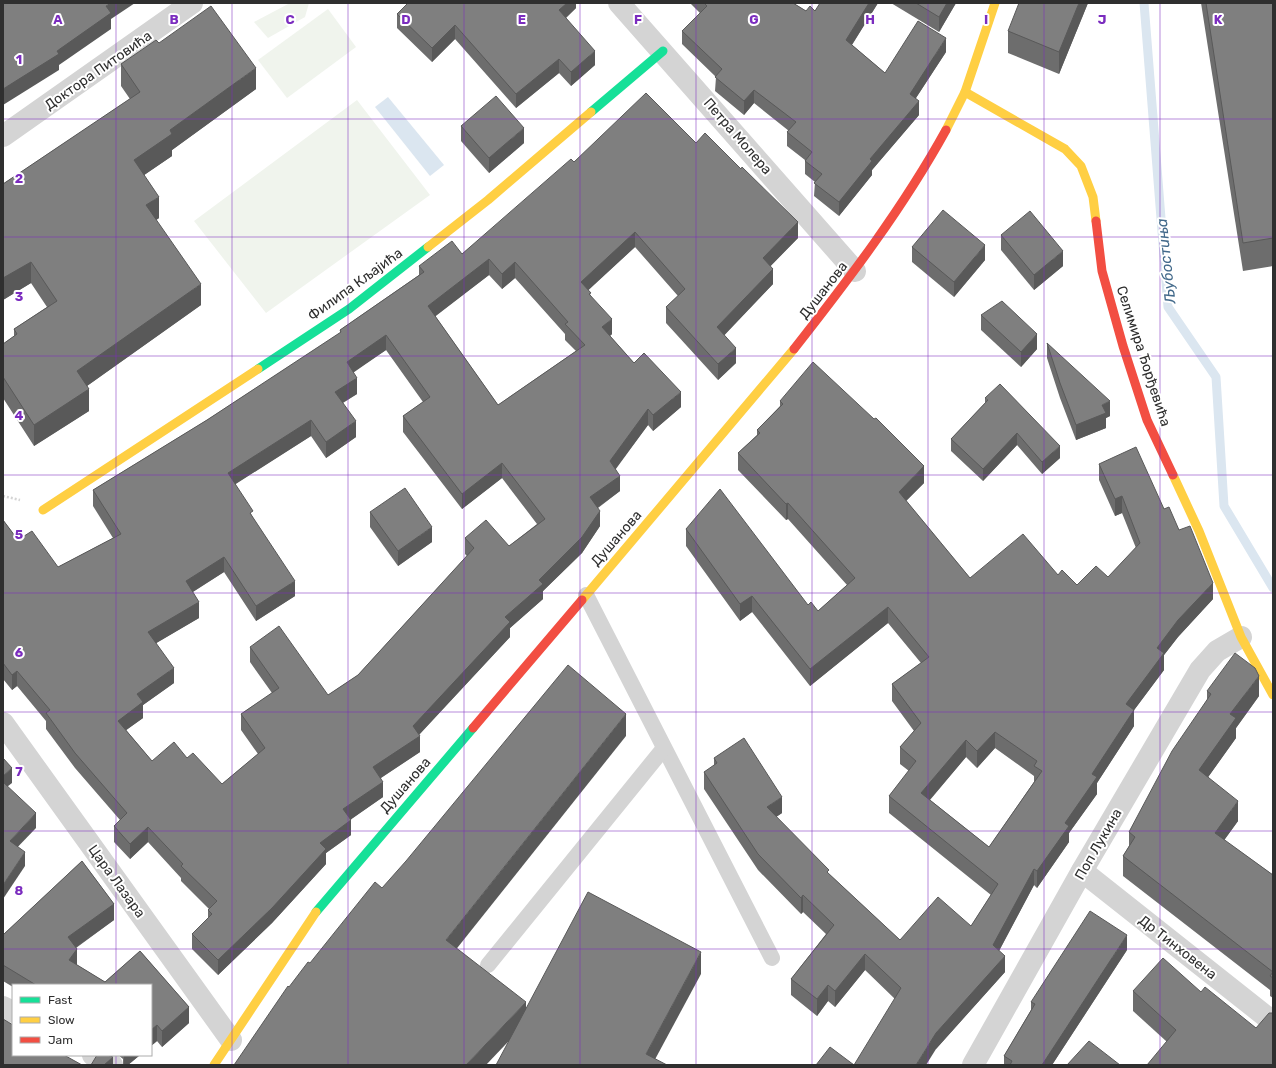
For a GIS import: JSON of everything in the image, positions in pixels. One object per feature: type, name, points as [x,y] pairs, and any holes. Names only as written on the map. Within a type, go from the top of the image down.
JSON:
[{"type":"street","name":"Доктора Питовића","points":[[3,136],[192,3]]},
{"type":"street","name":"Петра Молера","points":[[619,3],[663,51],[855,271]]},
{"type":"street","name":"Душанова","points":[[214,1065],[316,910],[780,368],[855,271],[920,177],[953,118],[965,92],[995,3]]},
{"type":"street","name":"Филипа Кљајића","points":[[43,510],[349,309],[488,200],[663,51]]},
{"type":"street","name":"Селимира Ђорђевића","points":[[965,92],[1065,149],[1081,166],[1093,197],[1102,271],[1123,346],[1147,420],[1199,531],[1241,637],[1273,695]]},
{"type":"street","name":"Поп Лукина","points":[[973,1065],[1082,871],[1200,670],[1218,651],[1241,637]]},
{"type":"street","name":"Цара Лазара","points":[[3,723],[231,1040]]},
{"type":"street","name":"Др Тинховена","points":[[1082,871],[1273,1022]]},
{"type":"street","points":[[3,1007],[12,1012]]},
{"type":"street","points":[[95,1056],[112,1065]]},
{"type":"lane","points":[[586,595],[772,958]]},
{"type":"lane","points":[[488,965],[664,748]]},
{"type":"shaded area","points":[[290,3],[309,3],[305,17],[268,38],[254,22]]},
{"type":"shaded area","points":[[328,9],[356,47],[287,98],[258,60]]},
{"type":"shaded area","points":[[388,97],[444,165],[430,176],[375,107]]},
{"type":"shaded area","points":[[357,100],[430,195],[266,313],[194,221]]},
{"type":"building","points":[[3,3],[111,3],[106,6],[111,13],[57,51],[59,54],[3,89]]},
{"type":"building","points":[[408,3],[567,3],[559,10],[595,51],[571,72],[559,59],[516,94],[455,25],[432,48],[397,14]]},
{"type":"building","points":[[704,3],[793,3],[806,11],[810,6],[815,11],[820,3],[869,3],[846,40],[885,73],[918,21],[946,38],[910,94],[919,101],[870,159],[872,161],[839,202],[814,183],[822,174],[805,161],[812,152],[787,132],[796,122],[754,90],[744,101],[715,77],[722,69],[682,31],[707,6]]},
{"type":"building","points":[[916,3],[947,3],[939,17]]},
{"type":"building","points":[[1019,3],[1079,3],[1059,52],[1008,31]]},
{"type":"building","points":[[1206,3],[1273,3],[1273,238],[1243,243]]},
{"type":"building","points":[[211,6],[256,68],[170,130],[172,134],[134,160],[159,197],[146,205],[201,284],[77,371],[89,389],[34,425],[3,377],[3,344],[17,334],[14,329],[57,301],[31,262],[3,278],[3,184],[140,92],[121,64],[156,40],[159,43]]},
{"type":"building","points":[[646,93],[696,143],[705,133],[798,222],[763,258],[773,269],[717,327],[736,348],[718,364],[666,307],[685,289],[635,232],[581,282],[591,293],[589,294],[612,319],[602,327],[634,363],[644,353],[681,392],[653,415],[648,409],[610,461],[620,476],[590,497],[600,511],[582,537],[539,580],[543,584],[505,617],[510,622],[413,726],[420,736],[373,767],[383,782],[343,809],[351,820],[320,843],[326,849],[272,908],[218,960],[192,934],[212,914],[208,910],[217,901],[181,866],[183,864],[148,827],[130,844],[114,826],[127,813],[75,753],[46,713],[50,710],[17,671],[12,675],[3,663],[3,520],[18,540],[32,531],[58,567],[121,534],[93,490],[207,420],[341,332],[340,330],[424,272],[419,266],[452,241],[462,254],[571,159],[574,162]],"holes":[[[489,259],[502,274],[515,262],[568,322],[565,324],[585,345],[498,405],[428,306]],[[386,335],[430,397],[403,416],[462,494],[502,463],[545,519],[509,546],[486,520],[465,538],[474,548],[358,675],[328,695],[279,626],[250,647],[279,688],[241,714],[265,748],[222,784],[193,753],[187,758],[174,742],[152,761],[118,721],[143,702],[137,694],[174,668],[148,632],[199,602],[186,581],[224,557],[256,606],[295,581],[250,513],[253,511],[228,473],[311,420],[326,442],[356,421],[335,392],[357,378],[347,362]]]},
{"type":"building","points":[[496,96],[524,128],[489,158],[461,126]]},
{"type":"building","points":[[943,210],[985,245],[954,282],[912,247]]},
{"type":"building","points":[[1030,211],[1063,251],[1034,275],[1001,235]]},
{"type":"building","points":[[1002,301],[1037,334],[1021,352],[981,315]]},
{"type":"building","points":[[1047,343],[1110,401],[1102,405],[1106,413],[1076,425]]},
{"type":"building","points":[[813,362],[874,419],[876,418],[924,466],[899,492],[970,578],[1023,534],[1058,575],[1062,570],[1077,585],[1096,566],[1108,577],[1140,543],[1122,496],[1115,499],[1099,464],[1136,447],[1164,509],[1169,507],[1179,530],[1190,526],[1213,583],[1178,620],[1157,648],[1164,653],[1126,704],[1134,710],[1092,774],[1097,777],[1065,823],[1069,826],[1037,871],[1034,869],[993,945],[1005,956],[936,1033],[916,1065],[854,1065],[901,988],[865,954],[835,991],[828,985],[817,999],[791,979],[834,925],[803,895],[801,898],[758,854],[704,772],[717,763],[714,758],[744,738],[782,797],[767,807],[829,870],[827,872],[900,940],[938,897],[971,926],[998,884],[889,796],[916,761],[900,747],[921,723],[892,684],[929,657],[888,607],[810,669],[752,596],[740,604],[686,529],[720,489],[808,605],[811,602],[818,611],[855,578],[788,503],[786,504],[738,453],[760,433],[757,430],[783,404],[780,401]],"holes":[[[995,732],[1037,761],[1034,766],[1042,771],[989,847],[921,793],[966,740],[977,751]]]},
{"type":"building","points":[[1000,384],[1060,446],[1042,462],[1017,433],[983,469],[951,439],[988,400],[985,398]]},
{"type":"building","points":[[405,488],[432,527],[398,551],[370,512]]},
{"type":"building","points":[[1235,653],[1255,668],[1259,676],[1230,714],[1236,718],[1199,770],[1238,801],[1215,833],[1273,875],[1273,972],[1123,856],[1135,837],[1129,832],[1172,751],[1211,694],[1207,691]]},
{"type":"building","points":[[568,665],[626,714],[446,940],[526,1002],[466,1065],[234,1065],[288,986],[289,987],[308,962],[310,963],[375,882],[382,888],[406,861]]},
{"type":"building","points":[[3,758],[12,768],[3,776]]},
{"type":"building","points":[[3,782],[36,813],[10,841],[25,852],[3,885]]},
{"type":"building","points":[[82,861],[114,904],[68,937],[77,949],[69,960],[105,982],[140,951],[189,1007],[162,1031],[157,1025],[152,1029],[152,984],[34,984],[3,965],[3,935]]},
{"type":"building","points":[[588,892],[701,952],[646,1054],[667,1065],[496,1065]]},
{"type":"building","points":[[1090,911],[1127,935],[1042,1065],[1010,1065],[1012,1061],[1004,1056],[1035,1004],[1031,1002]]},
{"type":"building","points":[[1163,958],[1201,992],[1205,987],[1256,1028],[1269,1013],[1273,1013],[1273,1065],[1147,1065],[1176,1030],[1133,991]]},
{"type":"building","points":[[3,1019],[12,1024],[12,1056],[66,1056],[82,1065],[3,1065]]},
{"type":"building","points":[[1089,1041],[1120,1065],[1067,1065]]},
{"type":"building","points":[[830,1047],[854,1065],[816,1065]]},
{"type":"building","points":[[96,1056],[113,1057],[104,1065],[91,1065]]},
{"type":"waterway","name":"Љубостиња","points":[[1144,3],[1168,307],[1216,377],[1224,506],[1273,588]]},
{"type":"traffic: fast","points":[[591,112],[663,51]]},
{"type":"traffic: fast","points":[[258,369],[349,309],[428,247]]},
{"type":"traffic: fast","points":[[316,912],[473,728]]},
{"type":"traffic: slow","points":[[946,130],[965,92],[995,3]]},
{"type":"traffic: slow","points":[[965,92],[1065,149],[1081,166],[1093,197],[1096,221]]},
{"type":"traffic: slow","points":[[428,247],[488,200],[591,112]]},
{"type":"traffic: slow","points":[[582,600],[794,349]]},
{"type":"traffic: slow","points":[[43,510],[258,369]]},
{"type":"traffic: slow","points":[[1173,475],[1199,531],[1241,637],[1273,695]]},
{"type":"traffic: slow","points":[[214,1065],[316,912]]},
{"type":"traffic: jam","points":[[794,349],[855,270],[894,215],[946,130]]},
{"type":"traffic: jam","points":[[1096,221],[1102,271],[1123,346],[1147,420],[1173,475]]},
{"type":"traffic: jam","points":[[473,728],[582,600]]}]
